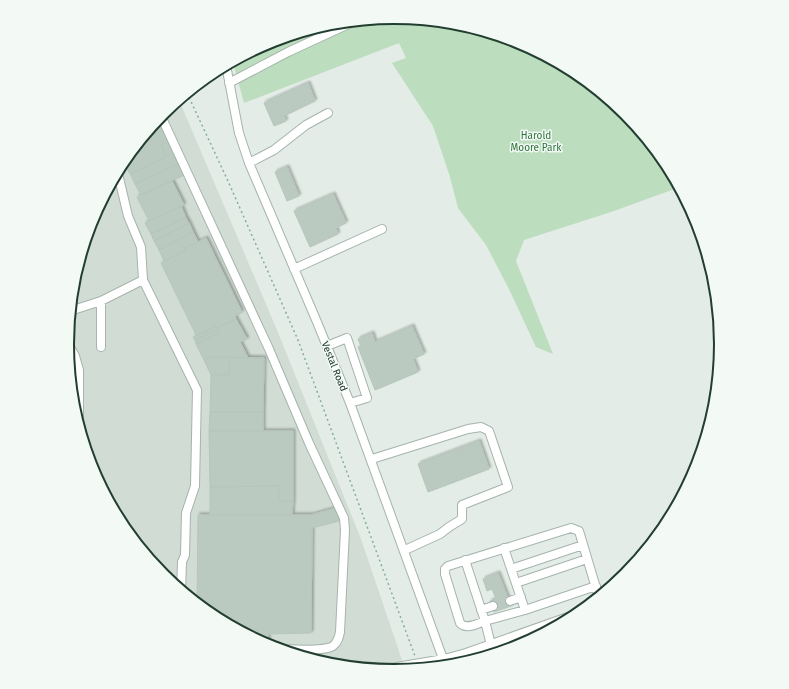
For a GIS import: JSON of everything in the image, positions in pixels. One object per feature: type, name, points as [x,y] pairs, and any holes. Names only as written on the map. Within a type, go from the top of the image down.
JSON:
[{"type":"street","points":[[229,82],[337,29]]},
{"type":"street","name":"Vestal Road","points":[[227,71],[239,133],[249,163],[327,346],[372,458],[444,661]]},
{"type":"street","points":[[249,163],[274,150],[306,125],[328,113]]},
{"type":"street","points":[[164,122],[269,349],[309,443],[344,518],[345,530],[340,632],[338,640],[333,646],[325,649],[294,649]]},
{"type":"street","points":[[119,180],[128,216],[142,247],[143,280],[197,390],[195,486],[186,513],[185,555],[182,562],[181,583]]},
{"type":"street","points":[[294,269],[382,229]]},
{"type":"street","points":[[76,309],[101,301],[143,280]]},
{"type":"street","points":[[101,301],[101,347]]},
{"type":"street","points":[[327,346],[347,338],[367,398],[350,403]]},
{"type":"street","points":[[75,355],[78,367],[78,396]]},
{"type":"street","points":[[372,458],[468,429],[480,427],[489,431],[508,487],[462,505],[462,519],[440,534],[405,550]]},
{"type":"street","points":[[596,586],[525,610],[466,626],[462,625],[445,574],[445,569],[448,566],[465,560],[572,528],[578,531],[583,545],[596,586],[598,592]]},
{"type":"street","points":[[511,569],[583,545]]},
{"type":"street","points":[[504,548],[525,610]]},
{"type":"street","points":[[516,583],[587,559]]},
{"type":"street","points":[[465,560],[491,644]]},
{"type":"street","points":[[510,601],[521,597]]},
{"type":"street","points":[[481,610],[493,606]]},
{"type":"street","points":[[452,660],[466,653],[557,621]]},
{"type":"path","points":[[189,98],[228,181],[298,340],[415,656]]},
{"type":"shaded area","points":[[181,106],[277,330],[361,539],[404,665],[353,662],[312,654],[272,641],[216,611],[199,599],[168,571],[140,540],[117,505],[98,467],[85,427],[77,386],[74,344],[80,282],[91,241],[98,222],[117,184],[140,149]]},
{"type":"green space","name":"Harold Moore Park","points":[[374,25],[415,25],[457,30],[498,41],[517,48],[555,67],[590,90],[621,118],[649,149],[675,189],[611,212],[524,240],[516,261],[553,354],[536,347],[509,289],[486,245],[458,208],[450,177],[433,126],[392,63],[406,58],[399,43],[244,103],[234,67],[272,48],[291,41],[332,30]]},
{"type":"building","points":[[308,83],[315,101],[284,116],[286,121],[274,126],[264,103]]},
{"type":"building","points":[[160,126],[168,141],[161,145],[166,157],[130,174],[127,168],[128,166],[140,149]]},
{"type":"building","points":[[168,141],[178,164],[135,184],[130,174],[166,157],[161,145]]},
{"type":"building","points":[[178,164],[184,175],[141,195],[135,184]]},
{"type":"building","points":[[287,167],[299,196],[287,201],[275,172]]},
{"type":"building","points":[[172,181],[184,205],[149,221],[137,197]]},
{"type":"building","points":[[333,194],[346,223],[336,228],[338,234],[310,247],[294,211]]},
{"type":"building","points":[[181,206],[186,218],[151,234],[145,223]]},
{"type":"building","points":[[186,218],[189,223],[154,241],[151,234]]},
{"type":"building","points":[[189,223],[193,232],[159,250],[154,241]]},
{"type":"building","points":[[193,232],[198,242],[164,261],[159,250]]},
{"type":"building","points":[[206,238],[242,312],[235,316],[236,319],[217,328],[216,326],[196,335],[161,263],[186,250],[185,248]]},
{"type":"building","points":[[236,319],[247,339],[240,342],[248,358],[210,357],[204,360],[196,344],[219,333],[217,328]]},
{"type":"building","points":[[216,326],[218,329],[195,340],[193,337]]},
{"type":"building","points":[[412,326],[424,354],[413,359],[418,372],[375,390],[358,347],[361,346],[358,339],[372,333],[375,342]]},
{"type":"building","points":[[218,329],[219,333],[196,344],[195,340]]},
{"type":"building","points":[[210,357],[229,357],[229,375],[211,375],[204,360]]},
{"type":"building","points":[[229,357],[264,358],[263,412],[210,412],[211,375],[229,375]]},
{"type":"building","points":[[210,412],[263,412],[263,431],[209,431]]},
{"type":"building","points":[[209,431],[293,431],[293,501],[279,501],[279,486],[210,487]]},
{"type":"building","points":[[479,441],[489,469],[428,492],[418,464]]},
{"type":"building","points":[[279,486],[279,501],[293,501],[292,515],[210,515],[210,487]]},
{"type":"building","points":[[336,508],[339,521],[312,528],[311,633],[268,634],[268,639],[234,622],[197,597],[198,515],[311,515]]},
{"type":"building","points":[[498,573],[511,606],[494,612],[490,601],[496,599],[492,589],[487,591],[483,579]]},
{"type":"tunnel","points":[[493,606],[510,601]]}]
